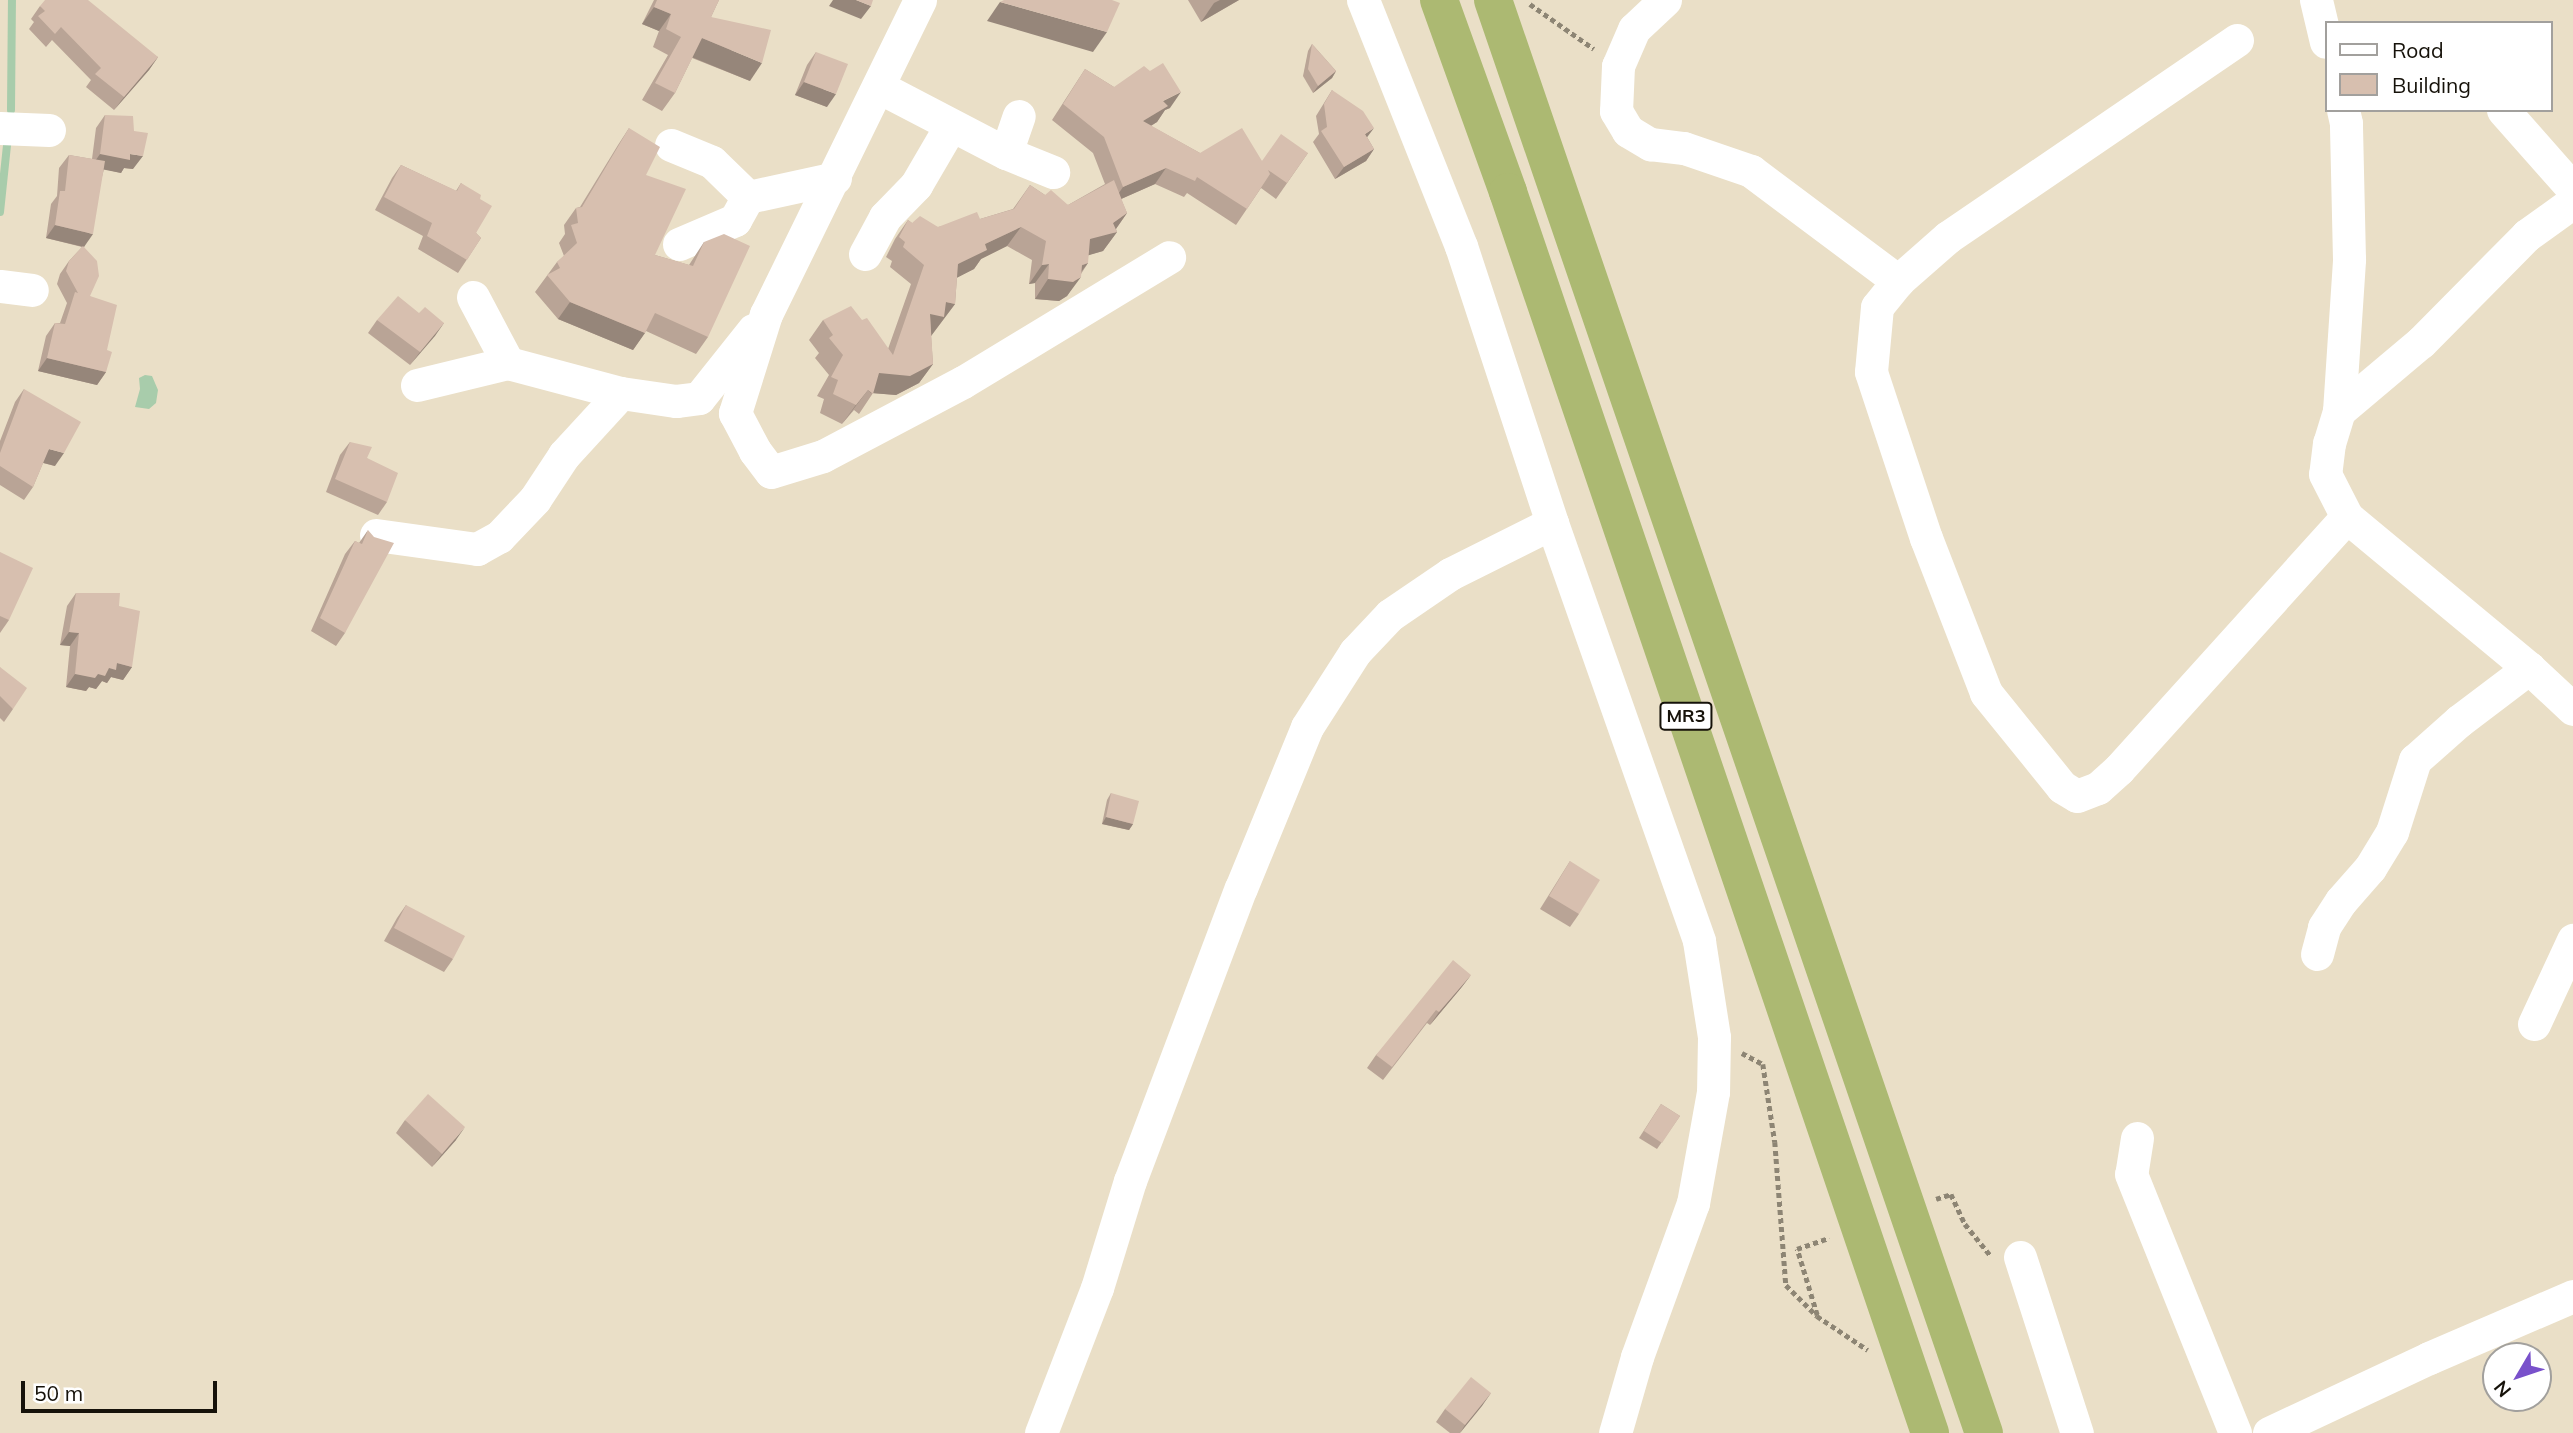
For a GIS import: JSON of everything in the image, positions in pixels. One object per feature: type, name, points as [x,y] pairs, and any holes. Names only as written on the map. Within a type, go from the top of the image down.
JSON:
[{"type":"highway","name":"MR3","points":[[1439,0],[1508,192],[1930,1433]]},
{"type":"highway","name":"MR3","points":[[1493,0],[1984,1433]]},
{"type":"street","points":[[920,0],[766,314],[735,413],[755,452],[771,472],[823,456],[963,382],[1169,257]]},
{"type":"street","points":[[1363,0],[1461,246],[1552,523],[1699,941],[1714,1037],[1713,1092],[1693,1203],[1634,1368],[1615,1433]]},
{"type":"street","points":[[1665,0],[1634,29],[1618,66],[1616,111],[1628,131],[1650,145],[1684,148],[1751,171],[1898,281]]},
{"type":"street","points":[[2316,0],[2324,34]]},
{"type":"street","points":[[2237,40],[1948,237],[1898,281],[1877,307],[1871,373],[1926,538],[1986,693],[2062,787],[2077,796],[2098,788],[2119,769],[2347,517]]},
{"type":"street","points":[[879,87],[1006,153],[1053,173]]},
{"type":"street","points":[[2343,112],[2346,123],[2349,259],[2339,411],[2329,443],[2325,474],[2347,517],[2529,668],[2573,709]]},
{"type":"street","points":[[2504,112],[2573,189]]},
{"type":"street","points":[[1006,153],[1019,116]]},
{"type":"street","points":[[865,254],[885,217],[916,186],[951,125]]},
{"type":"street","points":[[0,128],[49,130]]},
{"type":"street","points":[[671,145],[712,162],[748,197]]},
{"type":"street","points":[[679,244],[734,220],[748,197],[835,178]]},
{"type":"street","points":[[2339,411],[2421,341],[2527,235],[2573,202]]},
{"type":"street","points":[[472,297],[508,363]]},
{"type":"street","points":[[417,385],[508,363],[621,393],[676,401],[699,398],[766,314]]},
{"type":"street","points":[[376,535],[477,549],[499,537],[535,499],[564,456],[621,393]]},
{"type":"street","points":[[1041,1433],[1097,1288],[1135,1168],[1241,888],[1307,727],[1355,652],[1390,615],[1450,574],[1552,523]]},
{"type":"street","points":[[2317,954],[2324,927],[2341,901],[2370,868],[2392,832],[2415,760],[2459,721],[2529,668]]},
{"type":"street","points":[[2534,1024],[2573,940]]},
{"type":"street","points":[[2137,1138],[2132,1174],[2235,1433]]},
{"type":"street","points":[[2020,1257],[2077,1433]]},
{"type":"street","points":[[2269,1433],[2429,1358],[2573,1296]]},
{"type":"path","points":[[1523,0],[1618,66]]},
{"type":"path","points":[[1714,1037],[1763,1063],[1775,1142],[1786,1285],[1817,1316],[1910,1378]]},
{"type":"path","points":[[1951,1194],[1965,1224]]},
{"type":"path","points":[[1797,1249],[1817,1316]]},
{"type":"shaded area","points":[[152,376],[158,390],[156,403],[149,409],[135,407],[140,389],[139,378]]},
{"type":"building","points":[[45,0],[88,0],[158,57],[124,97],[95,74],[101,68],[61,27],[55,34],[38,16],[45,11],[40,6]]},
{"type":"building","points":[[657,0],[719,0],[711,17],[771,30],[762,63],[702,38],[675,93],[655,83],[681,37],[666,29],[671,14],[654,7]]},
{"type":"building","points":[[856,0],[873,0],[871,6]]},
{"type":"building","points":[[1112,0],[1120,3],[1107,32],[1000,2]]},
{"type":"building","points":[[1312,44],[1336,71],[1318,86],[1308,69]]},
{"type":"building","points":[[816,52],[848,64],[836,94],[804,82]]},
{"type":"building","points":[[1163,63],[1181,92],[1163,101],[1168,106],[1143,121],[1200,153],[1242,128],[1262,161],[1281,134],[1308,153],[1287,183],[1268,170],[1270,174],[1247,209],[1197,177],[1195,181],[1166,168],[1123,187],[1104,137],[1063,104],[1085,69],[1114,87],[1144,66],[1150,71]]},
{"type":"building","points":[[1332,90],[1363,111],[1374,128],[1365,134],[1374,149],[1344,167],[1321,131],[1327,127],[1324,104]]},
{"type":"building","points":[[105,115],[133,116],[134,131],[148,133],[143,156],[130,154],[130,160],[100,154]]},
{"type":"building","points":[[629,128],[660,147],[646,175],[686,189],[655,255],[693,266],[704,242],[724,234],[750,246],[708,337],[655,313],[645,333],[570,302],[547,275],[560,268],[557,262],[577,243],[571,225],[578,223],[576,208],[582,207]]},
{"type":"building","points":[[69,155],[105,161],[93,234],[55,225],[60,191],[65,191]]},
{"type":"building","points":[[401,165],[457,191],[461,183],[481,195],[480,199],[492,206],[476,233],[481,238],[467,260],[427,236],[432,223],[384,197]]},
{"type":"building","points":[[1114,180],[1127,213],[1113,223],[1117,232],[1090,239],[1088,263],[1082,265],[1081,277],[1073,282],[1048,279],[1049,264],[1042,265],[1046,241],[1021,227],[985,244],[987,250],[958,264],[955,304],[946,302],[944,317],[930,314],[933,364],[910,376],[879,373],[873,394],[868,390],[856,405],[833,394],[838,380],[831,377],[843,355],[829,338],[833,335],[823,320],[851,306],[862,320],[867,318],[893,355],[924,265],[903,247],[905,242],[899,237],[908,220],[912,223],[920,216],[938,227],[977,212],[980,219],[1014,209],[1030,185],[1045,195],[1051,190],[1068,205]]},
{"type":"building","points":[[83,246],[97,261],[99,276],[90,296],[117,305],[107,350],[112,352],[106,372],[47,358],[55,323],[65,324],[75,292],[78,293],[66,271],[69,261]]},
{"type":"building","points":[[398,296],[419,313],[425,307],[444,323],[420,352],[377,320]]},
{"type":"building","points":[[24,389],[81,422],[64,453],[49,449],[33,487],[0,466],[0,453]]},
{"type":"building","points":[[350,442],[372,447],[367,458],[398,473],[387,502],[335,479]]},
{"type":"building","points":[[368,530],[374,537],[394,543],[345,633],[320,618],[355,541],[362,544]]},
{"type":"building","points":[[0,552],[33,568],[9,620],[0,616]]},
{"type":"building","points":[[76,593],[120,593],[119,606],[140,611],[132,667],[117,663],[116,670],[109,668],[105,676],[98,674],[95,678],[75,674],[79,633],[69,632]]},
{"type":"building","points":[[0,667],[27,688],[13,709],[0,696]]},
{"type":"building","points":[[1111,793],[1139,801],[1133,824],[1106,817]]},
{"type":"building","points":[[1570,861],[1600,880],[1579,914],[1549,896]]},
{"type":"building","points":[[406,905],[465,936],[453,959],[394,928]]},
{"type":"building","points":[[1453,960],[1471,975],[1439,1012],[1436,1010],[1392,1067],[1376,1055]]},
{"type":"building","points":[[428,1094],[465,1127],[442,1154],[405,1120]]},
{"type":"building","points":[[1661,1104],[1680,1116],[1662,1143],[1644,1131]]},
{"type":"building","points":[[1471,1377],[1491,1393],[1465,1425],[1445,1409]]},
{"type":"waterway","points":[[11,110],[12,0]]},
{"type":"waterway","points":[[0,212],[8,136]]}]
